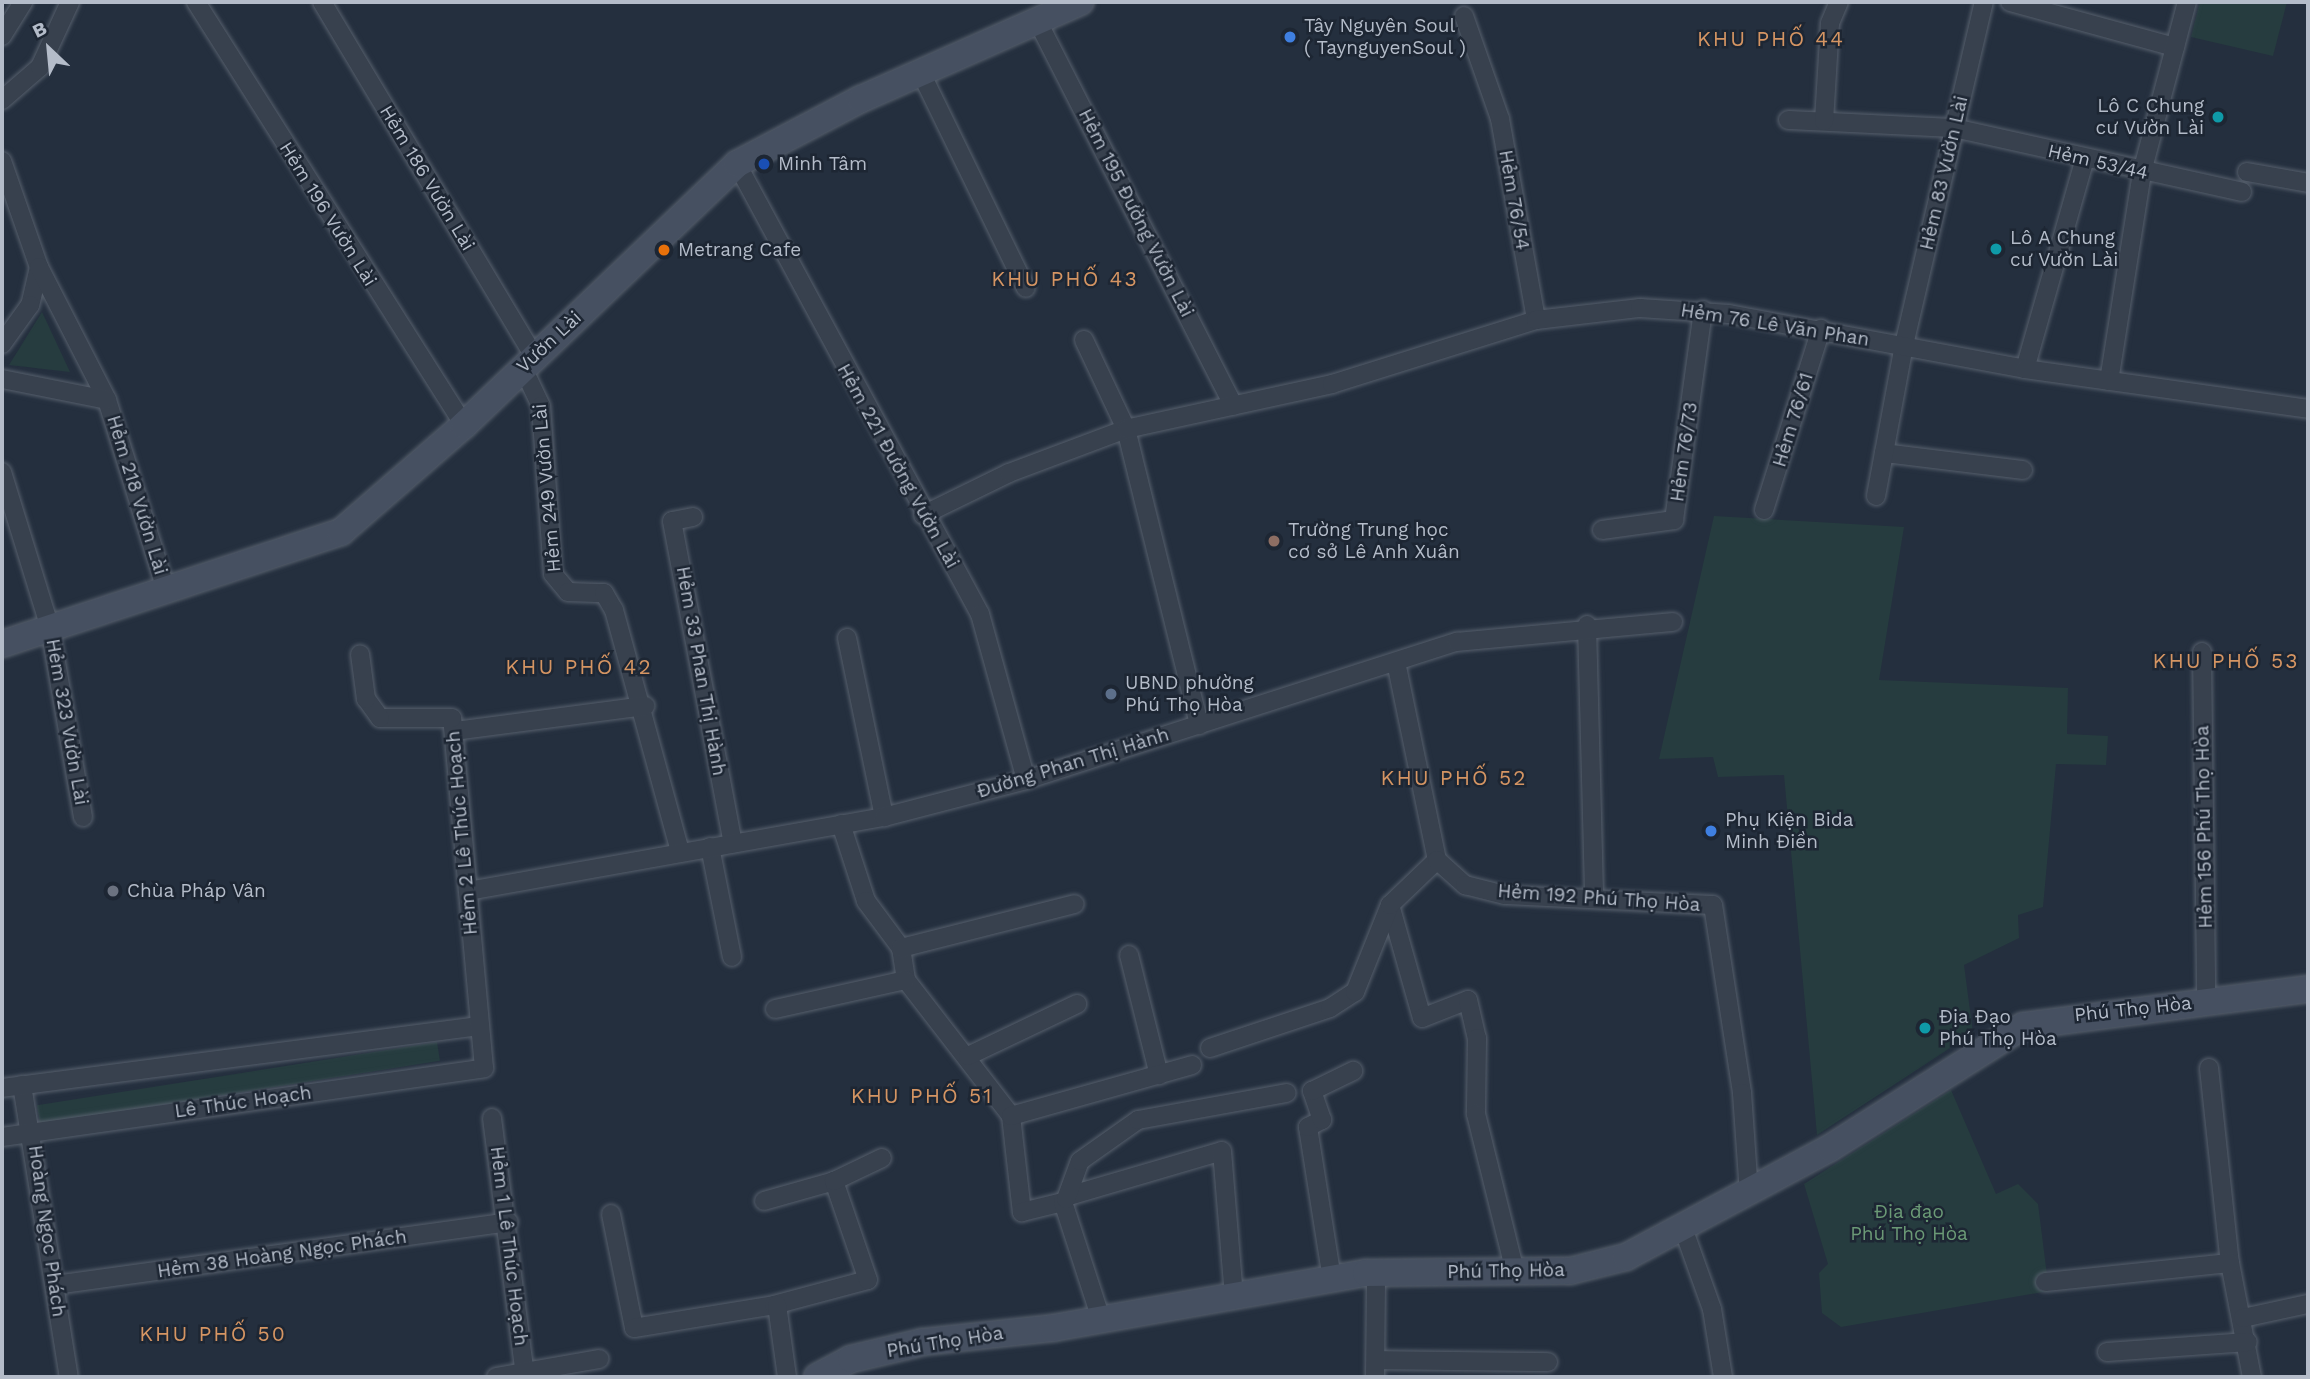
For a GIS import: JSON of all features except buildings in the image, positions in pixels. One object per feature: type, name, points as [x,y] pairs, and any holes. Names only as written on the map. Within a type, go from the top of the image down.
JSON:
[{"type":"street","points":[[2,36],[23,2]]},
{"type":"street","points":[[2,100],[40,67],[70,2]]},
{"type":"street","name":"Hẻm 196 Vườn Lài","points":[[196,2],[464,425]]},
{"type":"street","name":"Hẻm 186 Vườn Lài","points":[[322,2],[528,360]]},
{"type":"street","name":"Vườn Lài","points":[[2,644],[341,532],[464,425],[528,360],[737,164],[920,73],[1080,2]]},
{"type":"street","points":[[1824,121],[1830,23],[1839,2]]},
{"type":"street","name":"Hẻm 83 Vườn Lài","points":[[1876,496],[1904,345],[1984,2]]},
{"type":"street","points":[[2010,2],[2175,47]]},
{"type":"street","points":[[2109,381],[2142,172],[2187,2]]},
{"type":"street","name":"Hẻm 76/54","points":[[1464,16],[1488,82],[1536,320]]},
{"type":"street","name":"Hẻm 195 Đường Vườn Lài","points":[[1037,20],[1234,406]]},
{"type":"street","points":[[920,73],[1026,288]]},
{"type":"street","name":"Hẻm 53/44","points":[[1788,120],[1954,128],[2142,172],[2242,192]]},
{"type":"street","points":[[2025,369],[2085,159]]},
{"type":"street","name":"Hẻm 218 Vườn Lài","points":[[2,162],[39,267],[107,400],[166,590]]},
{"type":"street","name":"Hẻm 221 Đường Vườn Lài","points":[[737,164],[923,515],[981,614],[1026,780]]},
{"type":"street","points":[[2247,172],[2308,183]]},
{"type":"street","points":[[2,344],[30,305],[39,267]]},
{"type":"street","name":"Hẻm 76 Lê Văn Phan","points":[[923,515],[1009,473],[1126,429],[1332,384],[1536,320],[1640,308],[1703,310],[1821,328],[2025,369],[2308,409]]},
{"type":"street","name":"Hẻm 76/73","points":[[1602,530],[1674,520],[1703,310]]},
{"type":"street","name":"Hẻm 76/61","points":[[1764,510],[1821,328]]},
{"type":"street","points":[[1084,340],[1126,429],[1199,725]]},
{"type":"street","name":"Hẻm 249 Vườn Lài","points":[[528,360],[541,406],[552,574],[568,592],[604,593],[645,706],[680,852]]},
{"type":"street","name":"Hẻm 218 Vườn Lài","points":[[2,379],[107,400]]},
{"type":"street","points":[[1885,453],[2023,470]]},
{"type":"street","name":"Hẻm 323 Vườn Lài","points":[[2,472],[50,628],[83,817]]},
{"type":"street","name":"Hẻm 33 Phan Thị Hành","points":[[693,517],[672,521],[733,843]]},
{"type":"street","name":"Đường Phan Thị Hành","points":[[468,891],[884,817],[1026,780],[1457,642],[1587,625],[1673,622]]},
{"type":"street","points":[[1587,625],[1594,896]]},
{"type":"street","points":[[846,638],[884,817]]},
{"type":"street","name":"Hẻm 156 Phú Thọ Hòa","points":[[2202,652],[2206,1001]]},
{"type":"street","name":"Hẻm 2 Lê Thúc Hoạch","points":[[360,654],[366,699],[380,718],[452,718],[478,1026],[484,1068]]},
{"type":"street","points":[[1210,1048],[1330,1008],[1355,992],[1391,905],[1437,860],[1396,662]]},
{"type":"street","points":[[455,731],[645,706]]},
{"type":"street","points":[[841,824],[866,901],[901,948],[906,979],[968,1056],[1011,1116],[1022,1212],[1222,1151],[1232,1215],[1234,1296]]},
{"type":"street","points":[[710,847],[732,957]]},
{"type":"street","name":"Hẻm 192 Phú Thọ Hòa","points":[[1437,860],[1465,885],[1505,895],[1594,896],[1713,905],[1742,1093],[1749,1192]]},
{"type":"street","points":[[901,948],[1075,904]]},
{"type":"street","points":[[1391,905],[1422,1018],[1468,1000],[1477,1038],[1476,1114],[1515,1272]]},
{"type":"street","points":[[1129,955],[1159,1074]]},
{"type":"street","points":[[775,1009],[906,979]]},
{"type":"street","name":"Phú Thọ Hòa","points":[[817,1377],[851,1359],[923,1342],[1101,1319],[1332,1279],[1376,1273],[1570,1271],[1626,1257],[1841,1141],[2014,1030],[2048,1019],[2308,989]]},
{"type":"street","points":[[968,1056],[1077,1004]]},
{"type":"street","points":[[2,1088],[478,1026]]},
{"type":"street","points":[[1011,1116],[1192,1065]]},
{"type":"street","name":"Lê Thúc Hoạch","points":[[2,1137],[484,1068]]},
{"type":"street","points":[[2208,1068],[2218,1135],[2230,1263],[2244,1318],[2252,1377]]},
{"type":"street","points":[[1332,1279],[1308,1127],[1322,1120],[1312,1091],[1353,1071]]},
{"type":"street","name":"Hoàng Ngọc Phách","points":[[22,1085],[33,1132],[69,1377]]},
{"type":"street","points":[[1101,1319],[1067,1198],[1080,1161],[1138,1121],[1287,1093]]},
{"type":"street","name":"Hẻm 1 Lê Thúc Hoạch","points":[[492,1118],[509,1222],[525,1374]]},
{"type":"street","points":[[764,1201],[834,1181],[882,1158]]},
{"type":"street","points":[[611,1214],[634,1328],[777,1304],[868,1280],[834,1181]]},
{"type":"street","name":"Hẻm 38 Hoàng Ngọc Phách","points":[[55,1285],[509,1222]]},
{"type":"street","points":[[1683,1228],[1712,1309],[1723,1377]]},
{"type":"street","points":[[2045,1282],[2230,1263]]},
{"type":"street","points":[[1376,1273],[1376,1368],[1548,1362]]},
{"type":"street","points":[[777,1304],[787,1377]]},
{"type":"street","points":[[2244,1318],[2308,1304]]},
{"type":"street","points":[[2107,1352],[2248,1342]]},
{"type":"street","points":[[496,1377],[599,1359]]},
{"type":"green space","points":[[2200,2],[2287,2],[2273,56],[2191,37]]},
{"type":"green space","points":[[42,312],[70,372],[9,365]]},
{"type":"green space","points":[[1714,516],[1904,527],[1879,680],[2068,688],[2067,734],[2108,736],[2106,765],[2056,764],[2043,907],[2018,915],[2019,938],[1964,965],[1973,1033],[1817,1135],[1784,775],[1718,777],[1713,757],[1659,759]]},
{"type":"green space","points":[[437,1042],[440,1061],[40,1124],[37,1105]]},
{"type":"green space","name":"Địa đạo Phú Thọ Hòa","points":[[1951,1090],[1996,1194],[2018,1184],[2038,1204],[2049,1291],[1841,1327],[1822,1313],[1819,1273],[1828,1264],[1804,1184]]},
{"type":"place","name":"Tây Nguyên Soul ( TaynguyenSoul )","points":[[1290,37]]},
{"type":"place","name":"Lô C Chung cư Vườn Lài","points":[[2218,117]]},
{"type":"place","name":"Minh Tâm","points":[[764,164]]},
{"type":"place","name":"Lô A Chung cư Vườn Lài","points":[[1996,249]]},
{"type":"place","name":"Metrang Cafe","points":[[664,250]]},
{"type":"place","name":"Trường Trung học cơ sở Lê Anh Xuân","points":[[1274,541]]},
{"type":"place","name":"UBND phường Phú Thọ Hòa","points":[[1111,694]]},
{"type":"place","name":"Phụ Kiện Bida Minh Điền","points":[[1711,831]]},
{"type":"place","name":"Chùa Pháp Vân","points":[[113,891]]},
{"type":"place","name":"Địa Đạo Phú Thọ Hòa","points":[[1925,1028]]},
{"type":"district","name":"KHU PHỐ 44","points":[[1771,39]]},
{"type":"district","name":"KHU PHỐ 43","points":[[1065,279]]},
{"type":"district","name":"KHU PHỐ 53","points":[[2226,661]]},
{"type":"district","name":"KHU PHỐ 42","points":[[579,667]]},
{"type":"district","name":"KHU PHỐ 52","points":[[1454,778]]},
{"type":"district","name":"KHU PHỐ 51","points":[[922,1096]]},
{"type":"district","name":"KHU PHỐ 50","points":[[213,1334]]}]
